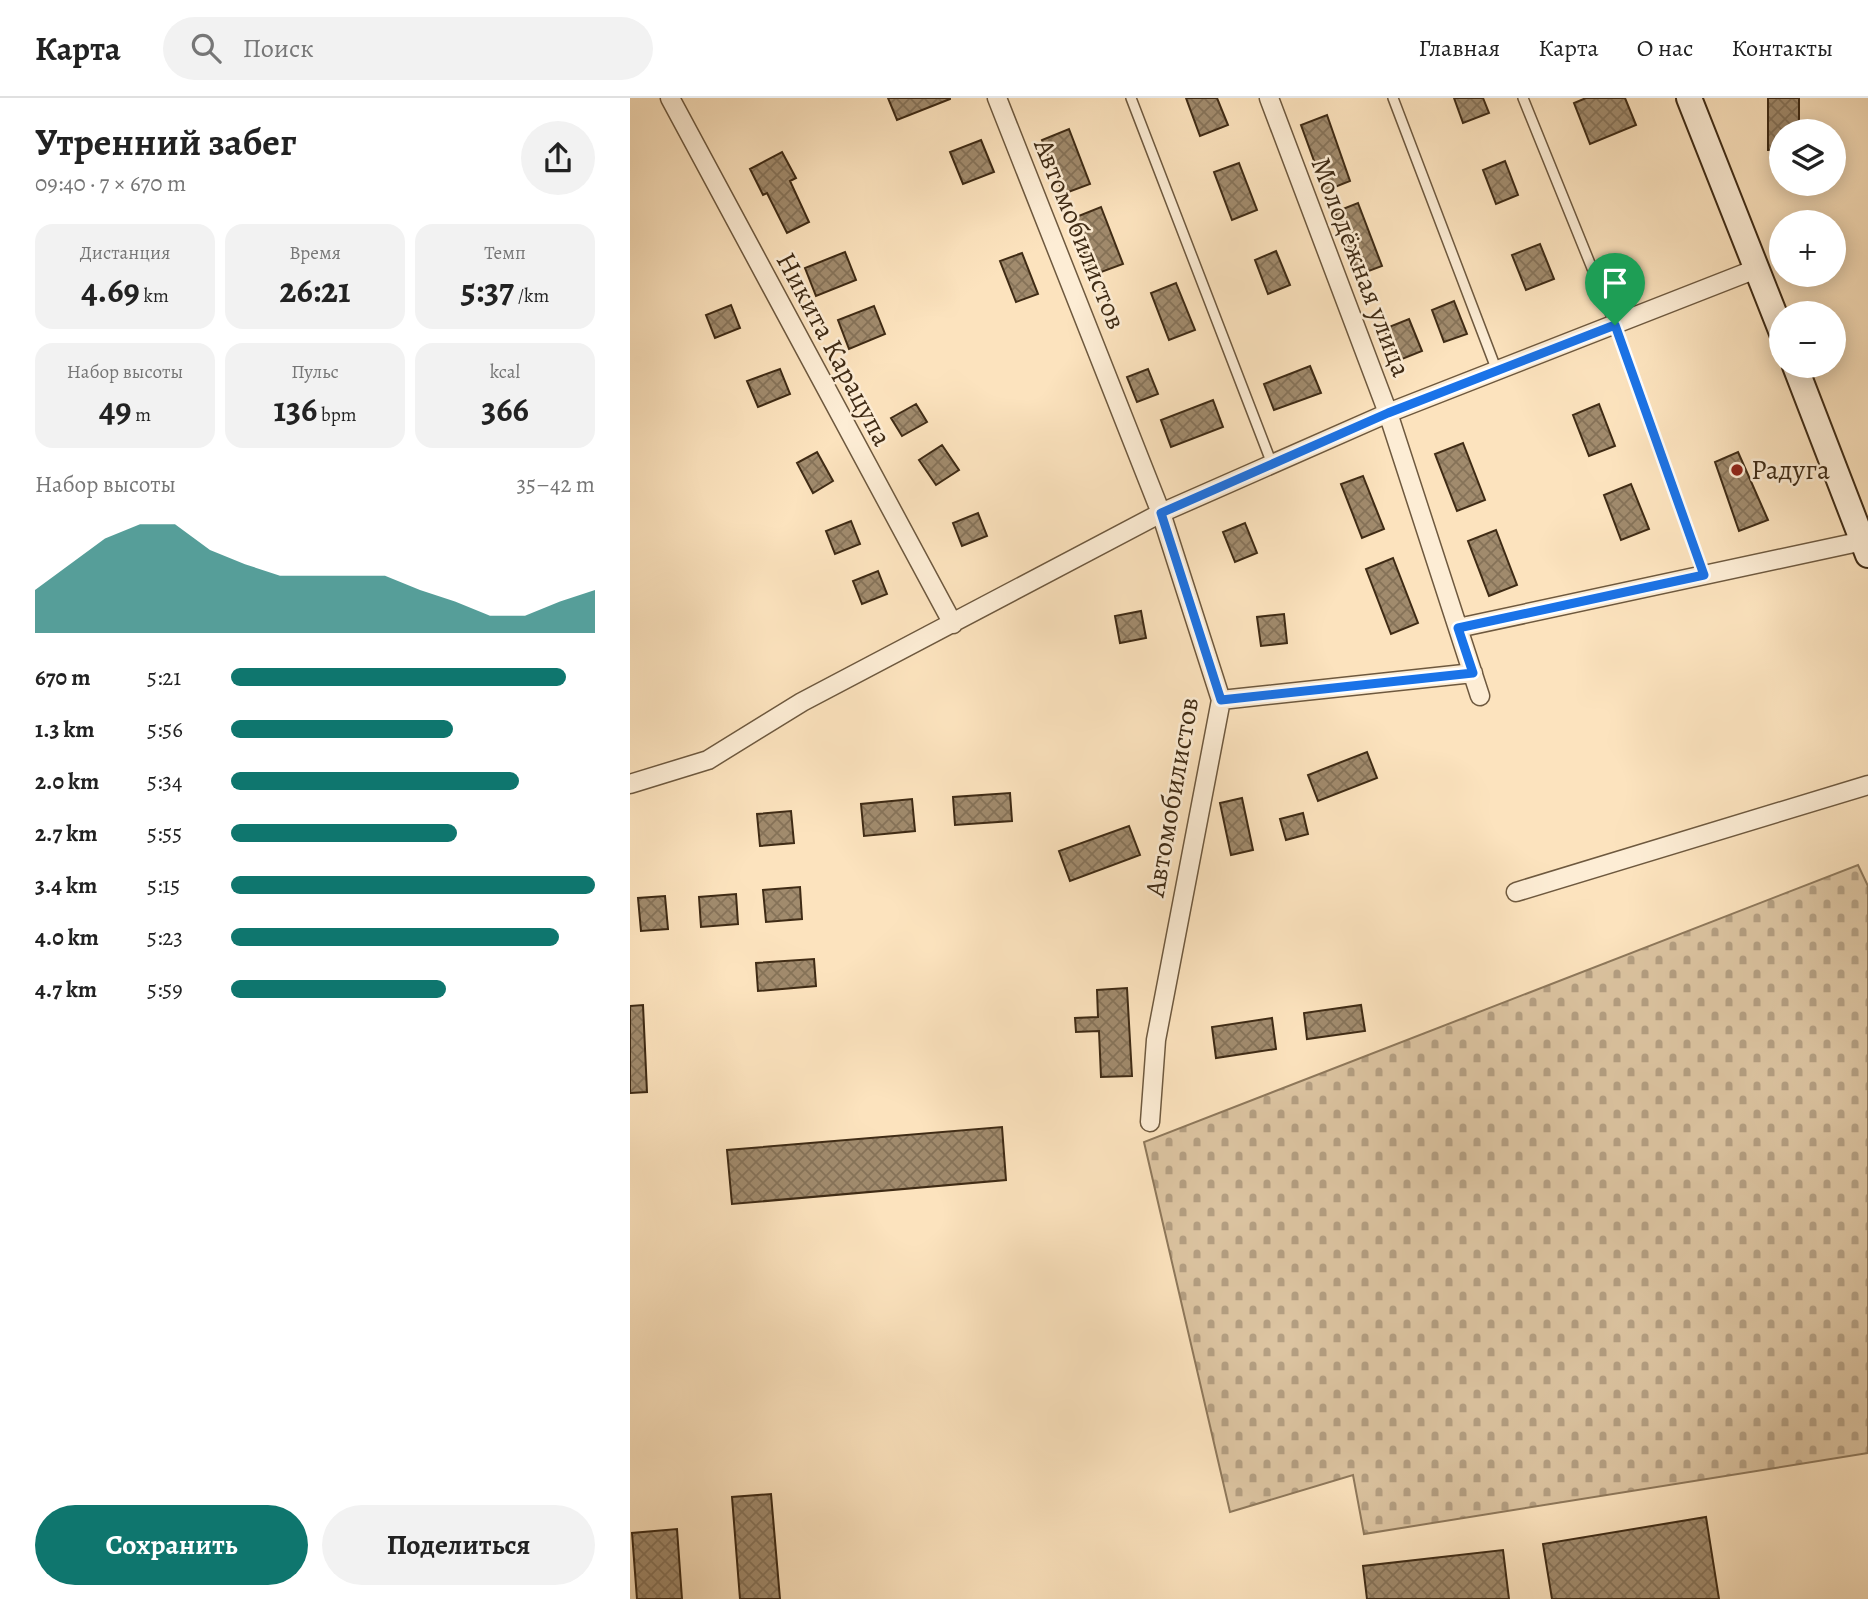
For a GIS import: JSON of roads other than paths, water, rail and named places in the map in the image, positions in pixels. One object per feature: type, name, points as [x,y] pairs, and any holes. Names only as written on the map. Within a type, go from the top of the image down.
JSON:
[{"type":"main road","points":[[1689,98],[1769,301]]},
{"type":"main road","points":[[1800,378],[1861,514],[1866,548]]},
{"type":"street","name":"Никита Карацупа","points":[[670,98],[953,624]]},
{"type":"street","name":"Автомобилистов","points":[[997,98],[1161,513],[1221,700],[1185,877],[1156,1040],[1150,1122]]},
{"type":"street","name":"Молодёжная улица","points":[[1269,98],[1388,413],[1480,696]]},
{"type":"street","points":[[630,784],[708,760],[802,702],[1161,513],[1388,413],[1756,269]]},
{"type":"street","points":[[1458,628],[1704,575],[1866,548]]},
{"type":"street","points":[[1221,700],[1473,673]]},
{"type":"street","points":[[1516,892],[1868,785]]},
{"type":"lane","points":[[1130,98],[1272,464]]},
{"type":"lane","points":[[1393,98],[1497,370]]},
{"type":"lane","points":[[1523,98],[1615,325],[1704,575]]},
{"type":"place","name":"Радуга","points":[[1737,470]]}]
